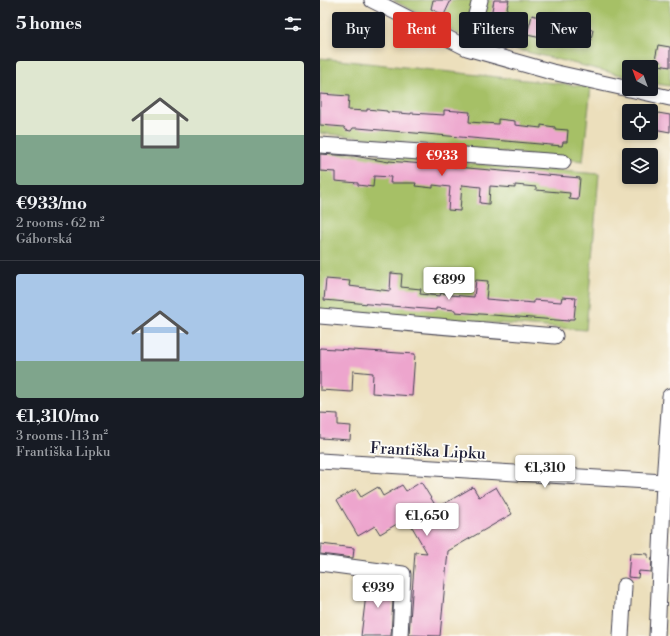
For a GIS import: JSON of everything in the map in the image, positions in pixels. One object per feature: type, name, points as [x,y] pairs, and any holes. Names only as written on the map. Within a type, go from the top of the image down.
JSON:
[{"type":"street","points":[[372,0],[459,44]]},
{"type":"street","points":[[477,12],[480,0]]},
{"type":"street","points":[[467,48],[552,72],[622,87]]},
{"type":"street","points":[[658,95],[670,98]]},
{"type":"street","points":[[320,145],[563,162]]},
{"type":"street","points":[[320,316],[555,336]]},
{"type":"street","points":[[658,636],[667,483],[670,396]]},
{"type":"street","name":"Františka Lipku","points":[[320,461],[667,483]]},
{"type":"street","points":[[320,563],[403,574],[400,636]]},
{"type":"street","points":[[621,636],[624,586]]},
{"type":"green space","points":[[393,0],[670,0],[670,86],[658,84],[658,60],[622,60],[622,75],[511,48],[528,48],[528,12],[459,12],[459,34],[451,30],[451,12],[416,12]]},
{"type":"green space","points":[[320,58],[591,87],[583,161],[320,133]]},
{"type":"green space","points":[[320,151],[599,174],[586,330],[320,310]]},
{"type":"building","points":[[433,0],[451,0],[445,12],[438,12],[431,9]]},
{"type":"building","points":[[494,0],[509,0],[506,12],[492,12]]},
{"type":"building","points":[[532,15],[536,16],[536,37],[528,35]]},
{"type":"building","points":[[658,45],[670,47],[670,67],[659,65],[660,61],[655,60]]},
{"type":"building","points":[[320,94],[349,96],[348,110],[367,111],[367,109],[411,114],[444,115],[444,110],[470,112],[469,122],[498,124],[498,119],[515,121],[515,125],[541,128],[541,125],[555,127],[555,129],[568,130],[567,142],[563,142],[562,146],[358,128],[353,128],[351,131],[346,130],[344,127],[320,125]]},
{"type":"building","points":[[658,113],[670,115],[670,132],[658,130]]},
{"type":"building","points":[[320,154],[354,156],[389,162],[580,178],[578,200],[569,199],[570,193],[536,190],[536,187],[515,185],[515,188],[490,186],[489,204],[480,203],[481,187],[462,185],[460,211],[448,210],[450,187],[433,185],[433,188],[415,186],[416,183],[390,183],[391,177],[374,176],[373,187],[358,185],[358,183],[335,181],[335,172],[320,171]]},
{"type":"building","points":[[391,273],[402,274],[401,287],[421,289],[420,294],[440,296],[441,293],[474,297],[476,280],[488,281],[486,299],[534,303],[534,300],[561,302],[562,297],[576,298],[574,319],[569,319],[569,321],[455,312],[455,310],[436,308],[436,310],[324,300],[326,279],[350,281],[349,286],[390,291]]},
{"type":"building","points":[[320,348],[415,354],[412,396],[372,393],[373,373],[353,371],[352,392],[320,390]]},
{"type":"building","points":[[320,413],[338,414],[338,425],[351,426],[350,440],[320,438]]},
{"type":"building","points":[[421,482],[437,508],[473,487],[479,497],[496,487],[512,514],[448,551],[440,636],[409,635],[415,552],[427,553],[407,518],[380,534],[375,526],[358,536],[337,500],[356,489],[361,497],[378,487],[383,496],[402,485],[406,491]]},
{"type":"building","points":[[321,544],[354,548],[353,558],[320,554]]},
{"type":"building","points":[[630,553],[648,554],[648,558],[652,559],[651,572],[639,571],[638,578],[628,577]]},
{"type":"building","points":[[368,578],[394,582],[391,636],[361,636]]}]
